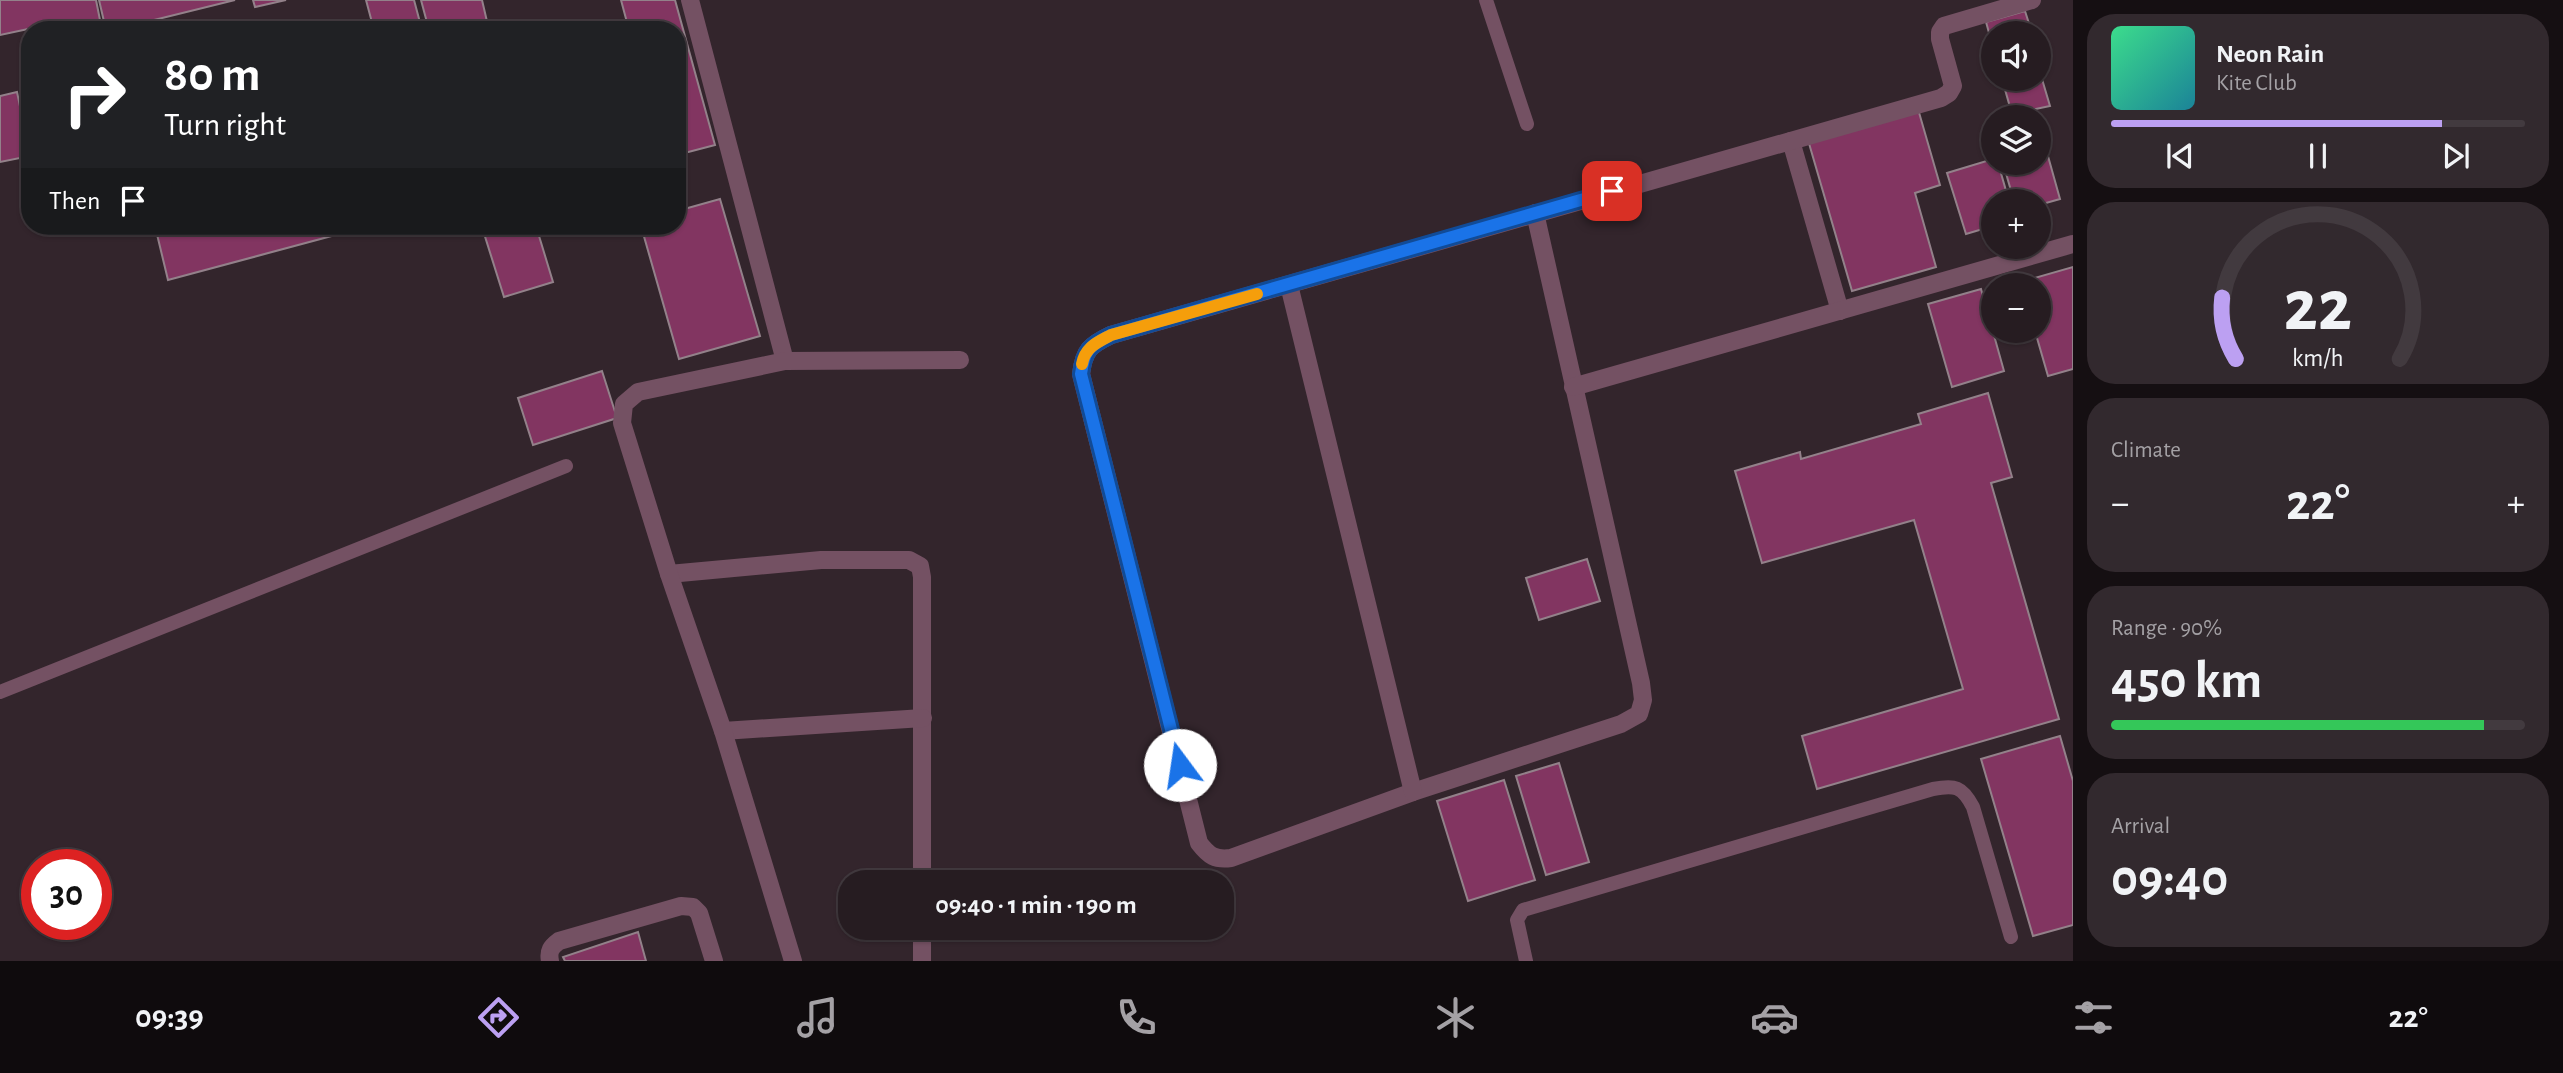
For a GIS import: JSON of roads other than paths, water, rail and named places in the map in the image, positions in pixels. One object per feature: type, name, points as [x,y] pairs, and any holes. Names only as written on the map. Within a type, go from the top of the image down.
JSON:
[{"type":"street","points":[[690,0],[785,361]]},
{"type":"street","points":[[1535,213],[1641,683],[1643,700],[1639,714],[1621,724],[1413,792],[1231,858],[1219,860],[1209,856],[1199,844],[1081,374],[1083,356],[1094,343],[1111,335],[1535,213],[1941,98],[1949,93],[1953,86],[1940,39],[1944,26],[1977,7],[2032,0]]},
{"type":"street","points":[[1791,141],[1840,311]]},
{"type":"street","points":[[1573,387],[2073,244]]},
{"type":"street","points":[[1289,285],[1413,792]]},
{"type":"street","points":[[793,961],[723,731],[622,423],[624,404],[639,392],[785,361],[960,360]]},
{"type":"street","points":[[669,573],[821,560],[909,560],[920,566],[922,870]]},
{"type":"street","points":[[723,731],[923,718]]},
{"type":"street","points":[[550,961],[551,946],[559,941],[681,906],[693,907],[699,913],[714,961]]},
{"type":"street","points":[[922,940],[922,961]]},
{"type":"lane","points":[[1486,0],[1527,124]]},
{"type":"lane","points":[[0,692],[566,466]]},
{"type":"lane","points":[[1526,961],[1517,920],[1523,910],[1933,789],[1952,786],[1966,794],[1973,807],[2011,937]]}]
